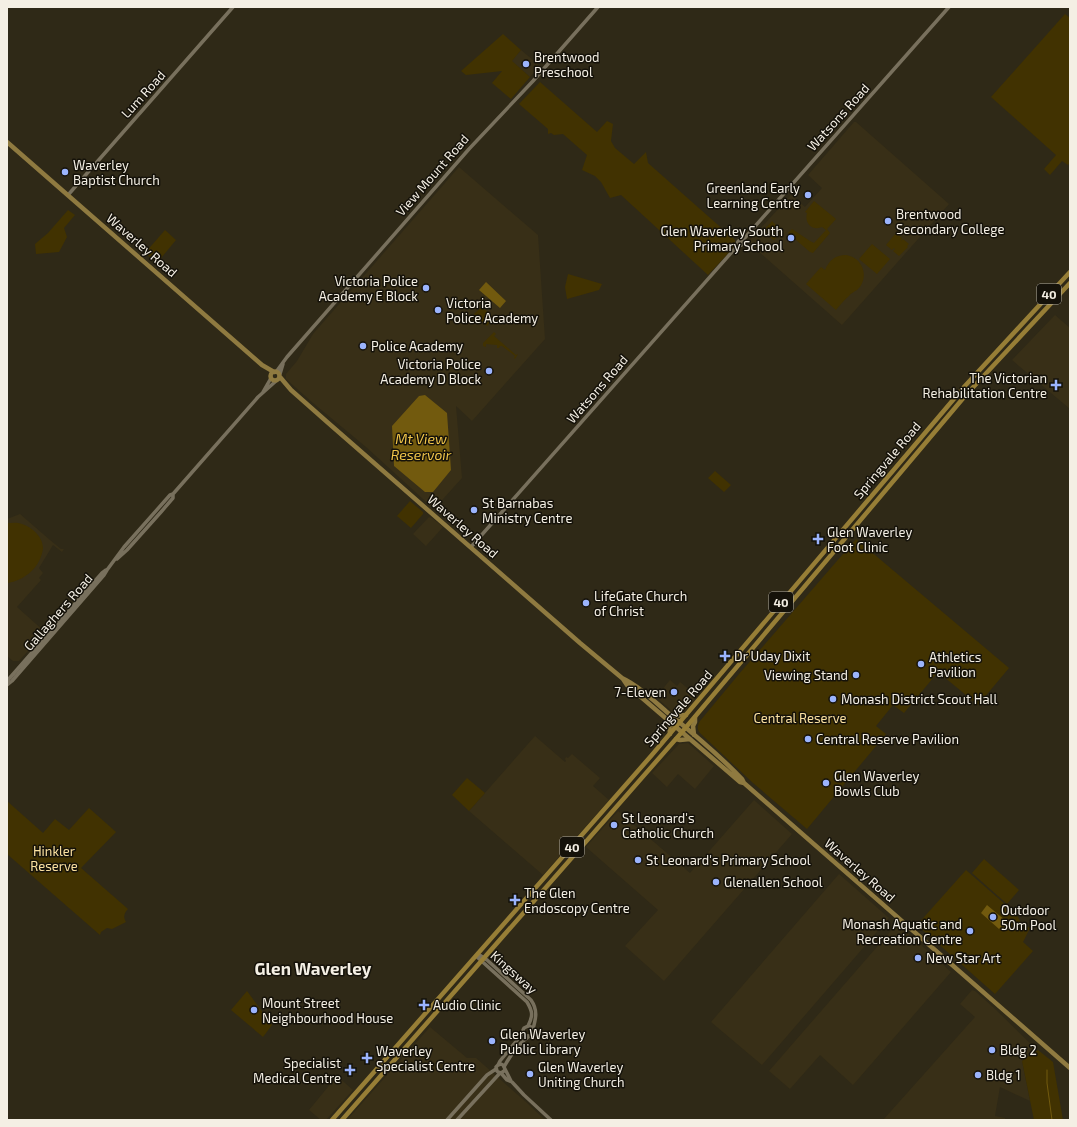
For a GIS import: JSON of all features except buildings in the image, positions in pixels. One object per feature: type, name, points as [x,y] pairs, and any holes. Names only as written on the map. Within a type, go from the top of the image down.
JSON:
[{"type":"highway","name":"Springvale Road","points":[[332,1120],[680,723],[964,387],[1070,272]]},
{"type":"highway","name":"Springvale Road","points":[[342,1120],[686,728],[965,396],[1070,283]]},
{"type":"highway","points":[[622,790],[628,794]]},
{"type":"highway","points":[[382,1063],[388,1068]]},
{"type":"highway","points":[[373,1084],[371,1076],[380,1077]]},
{"type":"main road","name":"Waverley Road","points":[[7,142],[622,678],[627,685],[970,979],[1070,1068]]},
{"type":"main road","name":"Waverley Road","points":[[622,678],[630,682],[686,728],[742,778],[744,784]]},
{"type":"main road","points":[[672,716],[686,715]]},
{"type":"main road","points":[[694,735],[693,726],[695,717]]},
{"type":"main road","points":[[669,721],[670,734]]},
{"type":"main road","points":[[676,739],[690,739]]},
{"type":"street","name":"Lum Road","points":[[68,195],[233,7]]},
{"type":"street","name":"View Mount Road","points":[[275,376],[285,359],[468,149],[533,81],[598,7]]},
{"type":"street","name":"Watsons Road","points":[[471,547],[949,7]]},
{"type":"street","name":"Gallaghers Road","points":[[8,683],[104,575],[116,559],[142,531],[145,525],[173,498],[173,494],[275,376]]},
{"type":"street","name":"Kingsway","points":[[477,955],[531,1000],[534,1005],[536,1015],[533,1029]]},
{"type":"street","name":"Kingsway","points":[[483,959],[527,1002],[531,1009],[532,1016],[528,1026]]},
{"type":"street","points":[[457,1120],[500,1073],[504,1071],[511,1055],[528,1036],[532,1034],[533,1029],[531,1027],[528,1026],[524,1028],[523,1033],[500,1061],[497,1067],[497,1070],[500,1073],[507,1080],[511,1081]]},
{"type":"street","points":[[523,1033],[528,1036]]},
{"type":"street","points":[[447,1120],[487,1075],[502,1064],[511,1081],[551,1120]]},
{"type":"shaded area","name":"Brentwood Preschool","points":[[521,50],[540,66],[530,77],[511,61]]},
{"type":"shaded area","name":"Brentwood Secondary College","points":[[854,122],[856,122],[949,204],[842,325],[749,243],[749,241],[791,195],[805,207],[822,188],[808,175]]},
{"type":"shaded area","name":"Victoria Police Academy","points":[[459,167],[538,235],[545,339],[472,421],[456,406],[462,478],[434,509],[366,447],[286,379],[286,374],[297,361],[313,334]]},
{"type":"shaded area","name":"The Victorian Rehabilitation Centre","points":[[1055,315],[1070,328],[1070,409],[1012,360]]},
{"type":"shaded area","points":[[20,514],[61,549],[64,549],[62,552],[53,545],[39,568],[43,573],[39,578],[41,580],[17,607],[45,632],[19,661],[13,661],[7,656],[7,519]]},
{"type":"shaded area","points":[[429,517],[443,527],[426,546],[413,534]]},
{"type":"shaded area","name":"7-Eleven","points":[[670,680],[677,686],[680,682],[697,696],[685,711],[674,713],[656,697]]},
{"type":"shaded area","points":[[535,736],[565,762],[566,757],[568,758],[572,754],[600,778],[593,786],[609,800],[543,875],[469,811]]},
{"type":"shaded area","points":[[688,743],[714,766],[695,789],[678,774],[667,787],[652,773],[679,744]]},
{"type":"shaded area","name":"Glenallen School","points":[[754,800],[792,834],[664,981],[625,946],[658,910],[586,847],[618,811],[690,873]]},
{"type":"shaded area","points":[[839,874],[889,918],[762,1065],[711,1022]]},
{"type":"shaded area","points":[[896,925],[899,925],[951,972],[853,1085],[820,1055],[790,1089],[769,1071]]},
{"type":"shaded area","points":[[972,990],[994,1008],[1037,1050],[1022,1061],[1030,1101],[1000,1087],[995,1116],[1005,1118],[1005,1120],[883,1120],[975,1017],[960,1004]]},
{"type":"shaded area","points":[[430,1027],[467,1058],[476,1058],[545,1120],[347,1120]]},
{"type":"shaded area","points":[[337,1076],[353,1090],[326,1120],[321,1120],[309,1110]]},
{"type":"green space","points":[[1065,14],[1070,18],[1070,163],[1068,165],[1062,161],[1050,175],[1044,169],[1056,155],[991,97]]},
{"type":"green space","points":[[503,34],[521,50],[512,61],[530,77],[511,99],[492,83],[502,71],[466,75],[461,71]]},
{"type":"green space","points":[[540,82],[597,132],[607,121],[613,124],[611,141],[615,148],[634,164],[646,152],[648,163],[735,240],[735,246],[708,275],[621,195],[610,198],[601,182],[595,176],[582,170],[587,155],[563,134],[548,134],[548,129],[519,104]]},
{"type":"green space","points":[[814,201],[836,219],[827,229],[830,233],[813,253],[788,233],[792,229],[814,243],[826,230],[822,227],[815,228],[810,226],[808,223],[806,217],[807,213],[805,212]]},
{"type":"green space","points":[[68,210],[75,215],[64,228],[67,237],[59,252],[36,254],[35,244],[48,233]]},
{"type":"green space","points":[[772,221],[783,230],[774,240],[763,231]]},
{"type":"green space","points":[[165,230],[176,240],[157,263],[145,253]]},
{"type":"green space","points":[[896,233],[902,238],[901,241],[903,239],[909,244],[899,256],[893,251],[895,249],[894,248],[892,250],[886,245]]},
{"type":"green space","points":[[872,244],[890,259],[877,274],[859,259]]},
{"type":"green space","points":[[846,255],[855,258],[860,263],[863,268],[864,278],[859,288],[836,310],[806,284],[821,267],[825,270],[833,259]]},
{"type":"green space","points":[[568,274],[602,284],[599,290],[567,299],[565,287]]},
{"type":"green space","points":[[482,307],[494,318],[487,326],[474,314]]},
{"type":"green space","points":[[494,332],[496,334],[494,336],[516,355],[518,354],[515,359],[515,356],[502,346],[497,348],[497,345],[486,344],[486,347],[483,346],[483,343]]},
{"type":"green space","points":[[715,471],[731,485],[724,492],[708,478]]},
{"type":"green space","points":[[410,501],[423,512],[411,528],[397,516]]},
{"type":"green space","points":[[7,523],[18,523],[30,527],[39,536],[43,544],[42,555],[36,567],[26,576],[8,583]]},
{"type":"green space","name":"Central Reserve","points":[[856,539],[1009,668],[978,705],[938,672],[904,713],[893,705],[876,726],[886,734],[807,829],[753,783],[700,733],[698,726],[700,721],[739,674]]},
{"type":"green space","points":[[467,778],[485,793],[469,811],[452,795]]},
{"type":"green space","name":"Hinkler Reserve","points":[[7,801],[43,833],[55,819],[69,830],[89,808],[116,832],[81,868],[128,909],[124,915],[126,922],[112,929],[107,928],[101,932],[100,935],[7,854]]},
{"type":"green space","points":[[984,859],[1019,890],[1007,904],[972,873]]},
{"type":"green space","name":"Monash Aquatic and Recreation Centre","points":[[966,870],[1014,912],[1021,923],[1030,928],[1023,942],[1033,951],[995,994],[917,925]]},
{"type":"green space","points":[[247,991],[272,1025],[263,1037],[231,1010]]},
{"type":"green space","points":[[1038,1050],[1053,1062],[1063,1120],[1034,1120],[1022,1061]]},
{"type":"water","points":[[486,282],[506,301],[500,308],[479,290]]},
{"type":"water","name":"Mt View Reservoir","points":[[425,395],[447,413],[451,470],[433,492],[425,492],[394,466],[392,426],[419,396]]},
{"type":"water","name":"Outdoor 50m Pool","points":[[987,905],[1006,921],[999,929],[981,913]]},
{"type":"waterway","points":[[1047,1070],[1047,1083],[1052,1120]]},
{"type":"place","name":"Brentwood Preschool","points":[[526,64]]},
{"type":"place","name":"Waverley Baptist Church","points":[[65,172]]},
{"type":"place","name":"Greenland Early Learning Centre","points":[[808,195]]},
{"type":"place","name":"Brentwood Secondary College","points":[[888,221]]},
{"type":"place","name":"Glen Waverley South Primary School","points":[[791,238]]},
{"type":"place","name":"Victoria Police Academy E Block","points":[[426,288]]},
{"type":"place","name":"Victoria Police Academy","points":[[438,310]]},
{"type":"place","name":"Police Academy","points":[[363,346]]},
{"type":"place","name":"Victoria Police Academy D Block","points":[[489,371]]},
{"type":"place","name":"The Victorian Rehabilitation Centre","points":[[1056,385]]},
{"type":"place","name":"St Barnabas Ministry Centre","points":[[474,510]]},
{"type":"place","name":"Glen Waverley Foot Clinic","points":[[818,539]]},
{"type":"place","name":"LifeGate Church of Christ","points":[[586,603]]},
{"type":"place","name":"Dr Uday Dixit","points":[[725,656]]},
{"type":"place","name":"Athletics Pavilion","points":[[921,664]]},
{"type":"place","name":"Viewing Stand","points":[[856,675]]},
{"type":"place","name":"7-Eleven","points":[[674,692]]},
{"type":"place","name":"Monash District Scout Hall","points":[[833,699]]},
{"type":"place","name":"Central Reserve Pavilion","points":[[808,739]]},
{"type":"place","name":"Glen Waverley Bowls Club","points":[[826,783]]},
{"type":"place","name":"St Leonard's Catholic Church","points":[[614,825]]},
{"type":"place","name":"St Leonard's Primary School","points":[[638,860]]},
{"type":"place","name":"Glenallen School","points":[[716,882]]},
{"type":"place","name":"The Glen Endoscopy Centre","points":[[515,900]]},
{"type":"place","name":"Outdoor 50m Pool","points":[[993,917]]},
{"type":"place","name":"Monash Aquatic and Recreation Centre","points":[[970,931]]},
{"type":"place","name":"New Star Art","points":[[918,958]]},
{"type":"place","name":"Audio Clinic","points":[[424,1005]]},
{"type":"place","name":"Mount Street Neighbourhood House","points":[[254,1010]]},
{"type":"place","name":"Glen Waverley Public Library","points":[[492,1041]]},
{"type":"place","name":"Bldg 2","points":[[992,1050]]},
{"type":"place","name":"Waverley Specialist Centre","points":[[367,1058]]},
{"type":"place","name":"Specialist Medical Centre","points":[[350,1070]]},
{"type":"place","name":"Glen Waverley Uniting Church","points":[[530,1074]]},
{"type":"place","name":"Bldg 1","points":[[978,1075]]},
{"type":"district","name":"Glen Waverley","points":[[313,968]]}]
